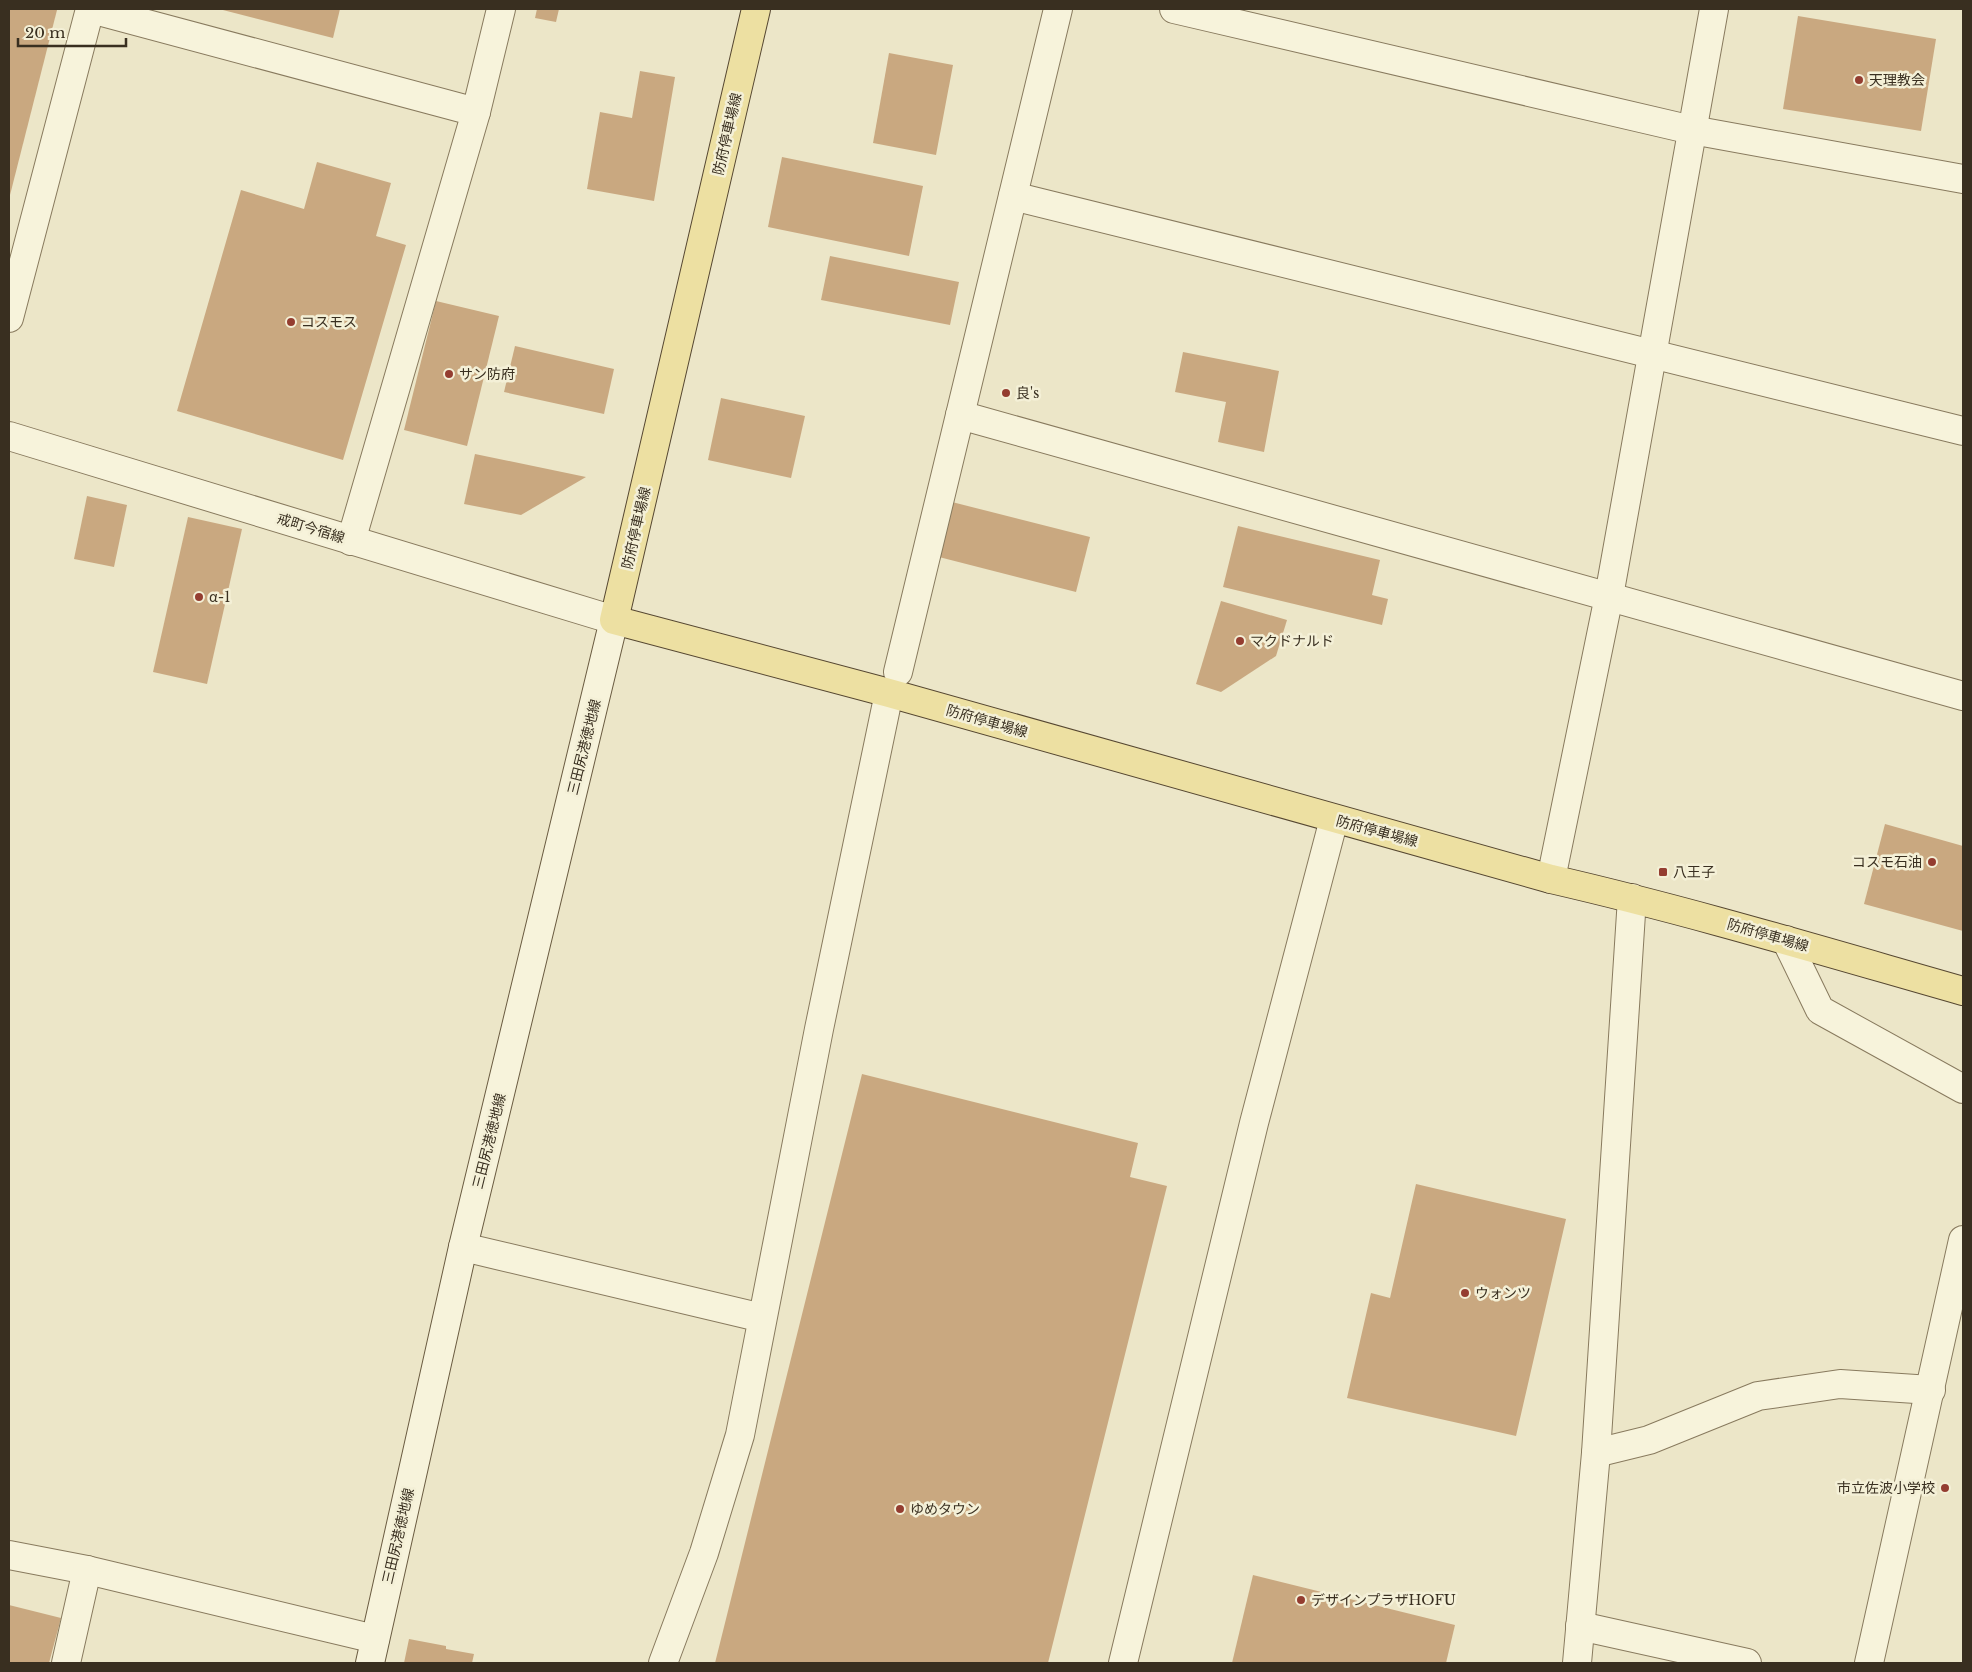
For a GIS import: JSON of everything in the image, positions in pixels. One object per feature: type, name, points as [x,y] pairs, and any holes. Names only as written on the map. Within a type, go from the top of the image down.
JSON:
[{"type":"main road","name":"防府停車場線","points":[[756,9],[614,620],[894,683],[1334,819],[1551,879],[1632,898],[1786,940],[1963,992]]},
{"type":"street","points":[[9,318],[90,9],[476,112]]},
{"type":"street","points":[[351,541],[476,112],[502,9]]},
{"type":"street","points":[[663,1663],[704,1553],[740,1435],[819,1029],[894,683],[1058,9]]},
{"type":"street","points":[[1174,9],[1692,130],[1963,179]]},
{"type":"street","points":[[1551,879],[1609,596],[1714,9]]},
{"type":"street","points":[[1013,196],[1963,431]]},
{"type":"street","points":[[960,415],[1963,696]]},
{"type":"street","name":"戒町今宿線","points":[[9,436],[614,620]]},
{"type":"street","name":"三田尻港徳地線","points":[[372,1651],[463,1247],[614,620]]},
{"type":"street","points":[[1123,1663],[1254,1123],[1334,819]]},
{"type":"street","points":[[1577,1663],[1596,1453],[1632,898]]},
{"type":"street","points":[[1786,940],[1820,1010],[1963,1089]]},
{"type":"street","points":[[1869,1663],[1963,1240]]},
{"type":"street","points":[[463,1247],[762,1318]]},
{"type":"street","points":[[1596,1453],[1649,1440],[1758,1396],[1840,1384],[1931,1390]]},
{"type":"street","points":[[9,1555],[87,1570],[372,1651]]},
{"type":"street","points":[[66,1663],[87,1570]]},
{"type":"street","points":[[1580,1626],[1747,1663]]},
{"type":"building","points":[[9,9],[57,10],[9,199]]},
{"type":"building","points":[[219,9],[340,9],[333,38]]},
{"type":"building","points":[[537,9],[559,9],[556,22],[535,18]]},
{"type":"building","points":[[1798,16],[1936,39],[1921,131],[1783,109]]},
{"type":"building","points":[[889,53],[953,65],[936,155],[873,143]]},
{"type":"building","points":[[640,71],[675,77],[654,201],[587,189],[600,112],[632,118]]},
{"type":"building","points":[[782,157],[923,186],[909,256],[768,227]]},
{"type":"building","points":[[317,162],[391,183],[376,236],[406,245],[343,460],[177,411],[241,190],[304,209]]},
{"type":"building","points":[[830,256],[959,282],[950,325],[821,300]]},
{"type":"building","points":[[436,301],[499,316],[467,446],[404,430]]},
{"type":"building","points":[[515,346],[614,369],[604,414],[504,392]]},
{"type":"building","points":[[1183,352],[1279,371],[1264,452],[1218,442],[1226,402],[1175,392]]},
{"type":"building","points":[[721,398],[805,416],[791,478],[708,460]]},
{"type":"building","points":[[475,454],[586,477],[521,515],[464,504]]},
{"type":"building","points":[[87,496],[127,505],[114,567],[74,559]]},
{"type":"building","points":[[952,502],[1090,537],[1076,592],[939,557]]},
{"type":"building","points":[[188,517],[242,529],[207,684],[153,672]]},
{"type":"building","points":[[1238,526],[1380,560],[1372,595],[1388,599],[1382,625],[1223,587]]},
{"type":"building","points":[[1221,601],[1287,620],[1276,656],[1221,692],[1196,684]]},
{"type":"building","points":[[1885,824],[1963,846],[1963,931],[1864,904]]},
{"type":"building","points":[[862,1074],[1138,1143],[1130,1177],[1167,1186],[1048,1663],[715,1663]]},
{"type":"building","points":[[1416,1184],[1566,1219],[1516,1436],[1347,1398],[1371,1293],[1390,1298]]},
{"type":"building","name":"デザインプラザHOFU","points":[[1253,1575],[1455,1625],[1446,1663],[1232,1663]]},
{"type":"building","points":[[9,1605],[61,1618],[49,1663],[9,1663]]},
{"type":"building","points":[[409,1639],[474,1654],[472,1663],[404,1663]]},
{"type":"place","name":"天理教会","points":[[1859,80]]},
{"type":"place","name":"コスモス","points":[[291,322]]},
{"type":"place","name":"サン防府","points":[[449,374]]},
{"type":"place","name":"良's","points":[[1006,393]]},
{"type":"place","name":"α-1","points":[[199,597]]},
{"type":"place","name":"マクドナルド","points":[[1240,641]]},
{"type":"place","name":"コスモ石油","points":[[1932,862]]},
{"type":"place","name":"八王子","points":[[1663,872]]},
{"type":"place","name":"ウォンツ","points":[[1465,1293]]},
{"type":"place","name":"市立佐波小学校","points":[[1945,1488]]},
{"type":"place","name":"ゆめタウン","points":[[900,1509]]},
{"type":"place","name":"デザインプラザHOFU","points":[[1301,1600]]}]
